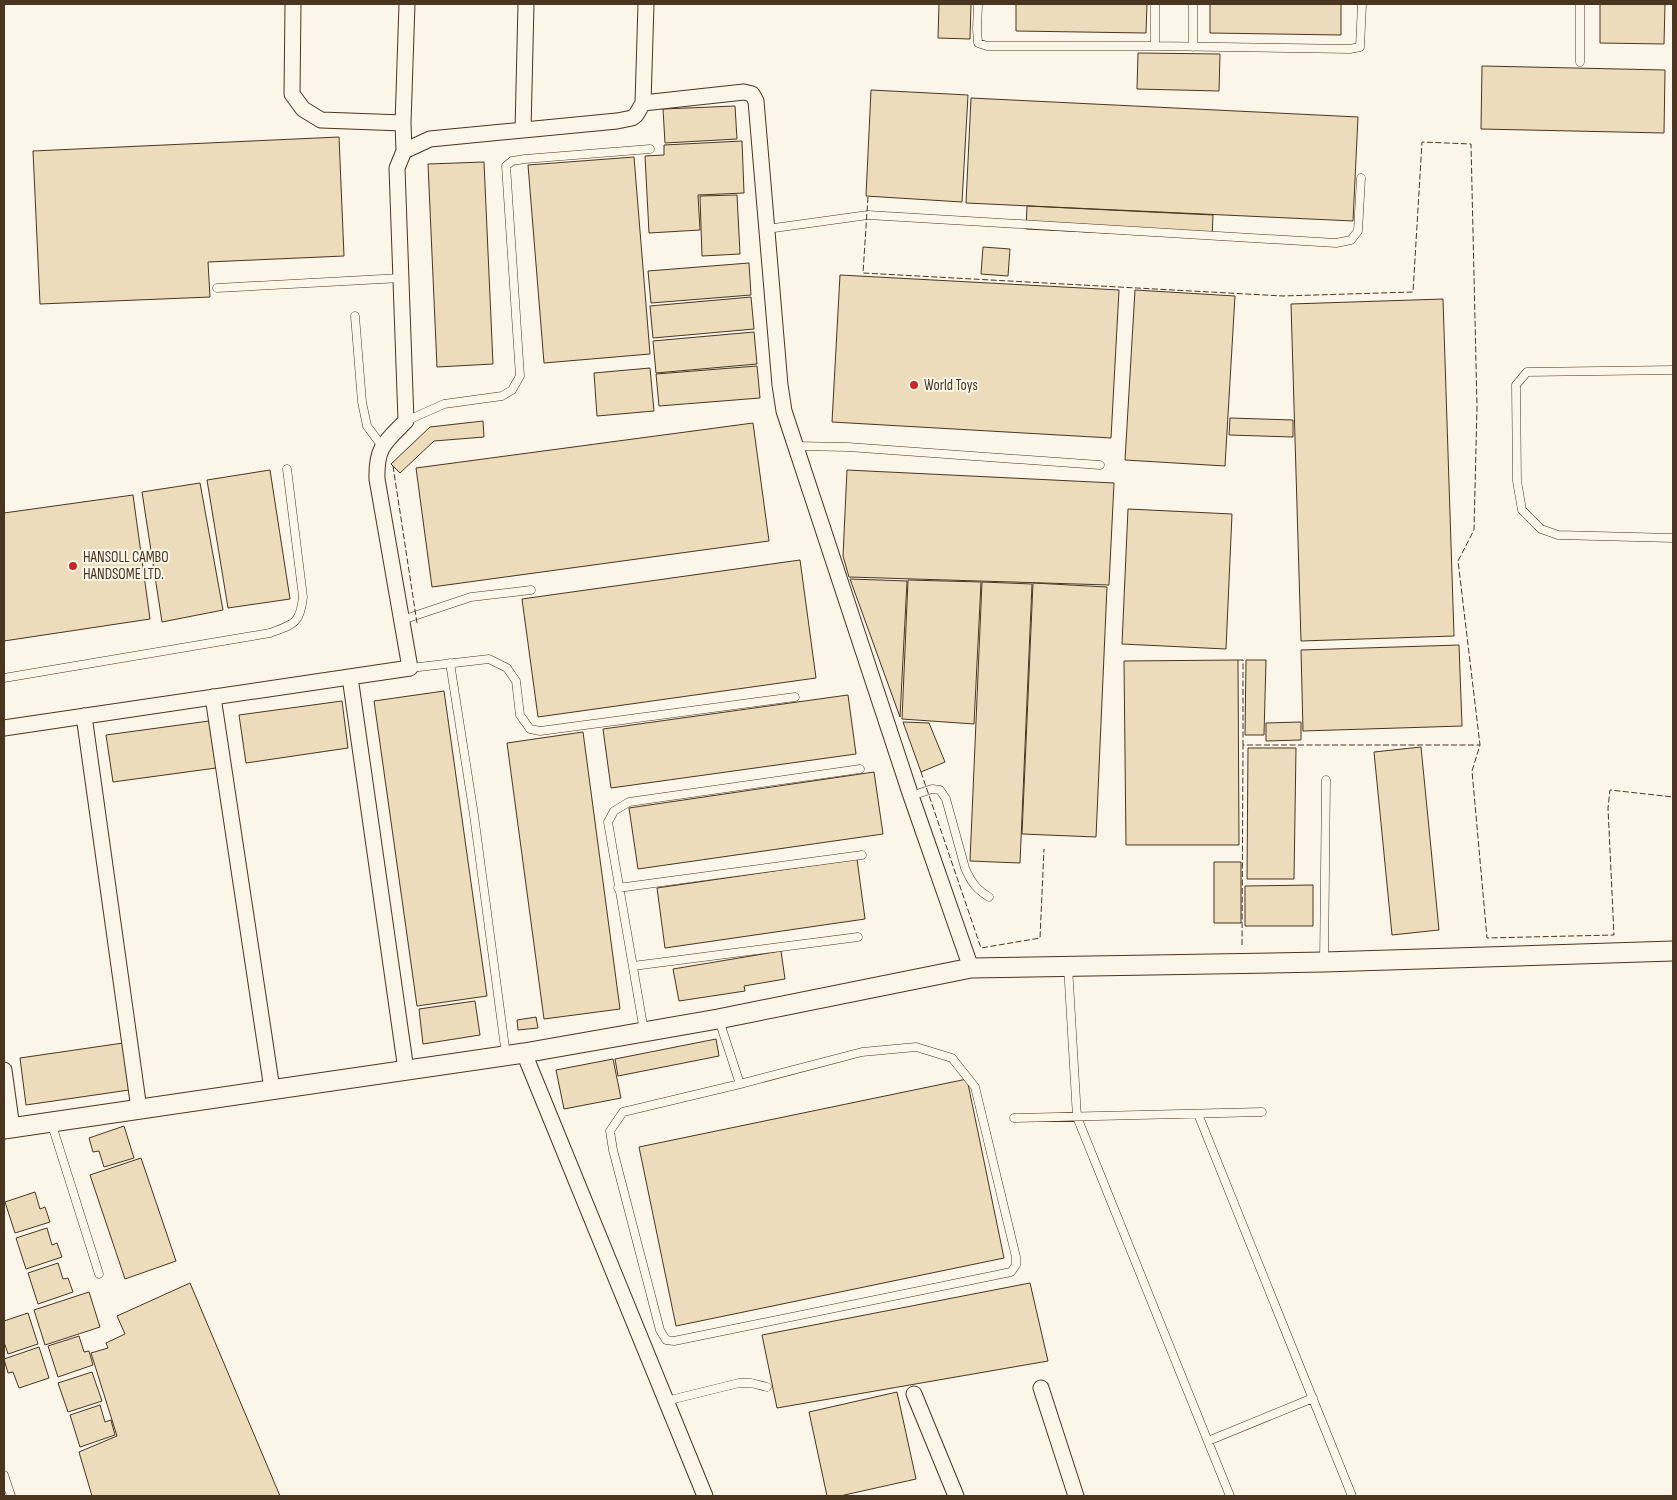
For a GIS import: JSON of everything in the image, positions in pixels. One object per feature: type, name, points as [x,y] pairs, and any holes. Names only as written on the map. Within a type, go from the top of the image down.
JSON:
[{"type":"street","points":[[293,4],[292,94],[302,109],[320,120],[403,123]]},
{"type":"street","points":[[4,728],[410,668],[377,478],[377,462],[382,446],[406,421],[397,168],[404,151],[403,123],[407,4]]},
{"type":"street","points":[[523,130],[526,4]]},
{"type":"street","points":[[404,151],[430,139],[632,118],[643,103],[646,4]]},
{"type":"street","points":[[643,103],[744,92],[752,94],[756,101],[780,385],[784,411],[911,796],[971,968]]},
{"type":"street","points":[[350,677],[406,1070]]},
{"type":"street","points":[[213,697],[272,1089]]},
{"type":"street","points":[[84,716],[139,1109]]},
{"type":"street","points":[[4,1070],[8,1128],[515,1054],[718,1019],[971,968],[1324,962],[1673,951]]},
{"type":"street","points":[[515,1054],[666,1401],[705,1496]]},
{"type":"street","points":[[1041,1388],[1076,1496]]},
{"type":"street","points":[[914,1394],[956,1496]]},
{"type":"lane","points":[[978,4],[978,42],[987,46],[1350,49],[1360,47],[1362,4]]},
{"type":"lane","points":[[1155,4],[1155,46]]},
{"type":"lane","points":[[1193,4],[1193,47]]},
{"type":"lane","points":[[1580,4],[1580,62]]},
{"type":"lane","points":[[406,421],[444,404],[502,396],[512,390],[520,376],[506,166],[512,161],[525,159],[650,149]]},
{"type":"lane","points":[[767,229],[868,215],[1336,243],[1351,240],[1358,230],[1361,178]]},
{"type":"lane","points":[[217,288],[401,278]]},
{"type":"lane","points":[[355,316],[362,402],[367,426],[382,446]]},
{"type":"lane","points":[[1673,370],[1527,372],[1516,385],[1517,481],[1522,510],[1541,529],[1558,535],[1673,538]]},
{"type":"lane","points":[[795,446],[848,447],[1100,465]]},
{"type":"lane","points":[[4,678],[270,633],[292,625],[299,618],[303,597],[287,469]]},
{"type":"lane","points":[[402,620],[471,597],[532,590]]},
{"type":"lane","points":[[410,668],[488,659],[506,668],[516,681],[520,715],[530,729],[540,731],[795,696]]},
{"type":"lane","points":[[450,663],[515,1054]]},
{"type":"lane","points":[[644,1031],[608,822],[614,811],[629,802],[860,769]]},
{"type":"lane","points":[[1324,962],[1326,780]]},
{"type":"lane","points":[[911,796],[932,789],[940,790],[946,799],[965,868],[978,890],[989,897]]},
{"type":"lane","points":[[618,888],[862,855]]},
{"type":"lane","points":[[633,966],[858,937]]},
{"type":"lane","points":[[1068,966],[1077,1117],[1230,1496]]},
{"type":"lane","points":[[718,1019],[740,1084]]},
{"type":"lane","points":[[916,1047],[952,1058],[975,1087],[1016,1257],[1016,1265],[1011,1272],[674,1341],[666,1340],[660,1330],[613,1150],[610,1131],[623,1112],[740,1084],[862,1052],[916,1047]]},
{"type":"lane","points":[[1014,1118],[1262,1112]]},
{"type":"lane","points":[[1198,1114],[1352,1496]]},
{"type":"lane","points":[[51,1122],[100,1274]]},
{"type":"lane","points":[[666,1401],[739,1383],[751,1383],[767,1387]]},
{"type":"lane","points":[[1208,1441],[1313,1398]]},
{"type":"lane","points":[[4,1475],[10,1496]]},
{"type":"building","points":[[939,4],[971,4],[970,39],[938,38]]},
{"type":"building","points":[[1016,4],[1147,4],[1146,33],[1016,31]]},
{"type":"building","points":[[1210,4],[1341,4],[1341,35],[1210,33]]},
{"type":"building","points":[[1600,4],[1665,4],[1664,44],[1600,43]]},
{"type":"building","points":[[1138,53],[1220,54],[1219,91],[1137,89]]},
{"type":"building","points":[[1482,66],[1665,70],[1664,133],[1481,129]]},
{"type":"building","points":[[871,90],[968,95],[962,202],[866,196]]},
{"type":"building","points":[[971,98],[1358,117],[1353,221],[966,203]]},
{"type":"building","points":[[735,106],[737,139],[665,143],[663,109]]},
{"type":"building","points":[[339,137],[344,256],[208,262],[210,297],[40,304],[33,151]]},
{"type":"building","points":[[742,141],[744,193],[698,195],[700,230],[649,233],[645,156],[664,155],[664,145]]},
{"type":"building","points":[[634,157],[650,354],[544,363],[528,165]]},
{"type":"building","points":[[484,162],[493,364],[437,367],[428,164]]},
{"type":"building","points":[[737,195],[740,254],[702,256],[700,196]]},
{"type":"building","points":[[1027,206],[1213,215],[1212,238],[1026,229]]},
{"type":"building","points":[[983,247],[1010,249],[1008,276],[981,274]]},
{"type":"building","points":[[749,263],[751,295],[651,303],[648,271]]},
{"type":"building","points":[[840,275],[1119,290],[1111,438],[832,422]]},
{"type":"building","points":[[1135,290],[1235,296],[1225,466],[1125,460]]},
{"type":"building","points":[[751,297],[754,329],[653,338],[650,306]]},
{"type":"building","points":[[1443,299],[1454,636],[1301,641],[1291,304]]},
{"type":"building","points":[[754,332],[757,364],[656,373],[653,341]]},
{"type":"building","points":[[757,366],[760,398],[659,406],[656,374]]},
{"type":"building","points":[[650,368],[654,411],[597,416],[594,373]]},
{"type":"building","points":[[1230,418],[1293,420],[1293,437],[1229,435]]},
{"type":"building","points":[[483,421],[484,437],[434,441],[400,473],[391,464],[430,427]]},
{"type":"building","points":[[753,423],[769,541],[432,587],[416,468]]},
{"type":"building","points":[[270,470],[290,599],[228,608],[207,480]]},
{"type":"building","points":[[847,470],[1114,483],[1109,585],[849,577],[843,556]]},
{"type":"building","points":[[200,483],[223,610],[162,622],[142,492]]},
{"type":"building","name":"HANSOLL CAMBO HANDSOME LTD.","points":[[133,495],[150,619],[4,641],[4,513]]},
{"type":"building","points":[[1128,509],[1232,514],[1226,649],[1122,644]]},
{"type":"building","points":[[800,560],[816,678],[538,717],[522,599]]},
{"type":"building","points":[[850,579],[907,581],[900,717]]},
{"type":"building","points":[[908,580],[981,582],[974,724],[902,719]]},
{"type":"building","points":[[982,582],[1032,584],[1020,863],[970,861]]},
{"type":"building","points":[[1033,583],[1107,587],[1096,837],[1022,834]]},
{"type":"building","points":[[1459,645],[1462,726],[1303,731],[1301,650]]},
{"type":"building","points":[[1238,660],[1239,845],[1126,845],[1124,661]]},
{"type":"building","points":[[1246,660],[1266,660],[1264,735],[1245,735]]},
{"type":"building","points":[[444,691],[487,996],[417,1006],[374,701]]},
{"type":"building","points":[[848,695],[856,754],[611,788],[603,729]]},
{"type":"building","points":[[342,701],[348,748],[246,763],[239,715]]},
{"type":"building","points":[[209,721],[216,768],[113,782],[106,735]]},
{"type":"building","points":[[903,722],[929,723],[945,762],[921,772]]},
{"type":"building","points":[[1301,722],[1301,740],[1266,741],[1266,723]]},
{"type":"building","points":[[583,732],[620,1009],[544,1019],[507,743]]},
{"type":"building","points":[[1421,747],[1439,930],[1392,935],[1374,752]]},
{"type":"building","points":[[1248,748],[1296,748],[1294,879],[1247,879]]},
{"type":"building","points":[[874,772],[883,834],[638,869],[629,808]]},
{"type":"building","points":[[857,859],[865,919],[665,948],[657,888]]},
{"type":"building","points":[[1214,862],[1241,862],[1241,923],[1214,923]]},
{"type":"building","points":[[1313,885],[1313,926],[1245,926],[1245,886]]},
{"type":"building","points":[[781,951],[785,979],[744,986],[745,991],[679,1001],[673,969]]},
{"type":"building","points":[[475,1001],[480,1035],[423,1044],[419,1009]]},
{"type":"building","points":[[536,1017],[538,1028],[518,1030],[517,1020]]},
{"type":"building","points":[[716,1039],[719,1056],[618,1076],[615,1059]]},
{"type":"building","points":[[123,1043],[129,1090],[26,1105],[20,1058]]},
{"type":"building","points":[[613,1059],[621,1098],[564,1109],[556,1070]]},
{"type":"building","points":[[967,1079],[1004,1258],[676,1326],[639,1147]]},
{"type":"building","points":[[124,1126],[134,1158],[104,1167],[99,1151],[93,1152],[89,1138]]},
{"type":"building","points":[[141,1158],[176,1261],[125,1279],[90,1175]]},
{"type":"building","points":[[35,1192],[40,1209],[45,1207],[50,1222],[15,1233],[5,1202]]},
{"type":"building","points":[[47,1228],[52,1245],[57,1243],[62,1257],[26,1269],[16,1238]]},
{"type":"building","points":[[58,1263],[63,1279],[68,1278],[73,1292],[38,1304],[28,1273]]},
{"type":"building","points":[[190,1283],[280,1496],[92,1496],[79,1452],[117,1436],[91,1353],[108,1348],[106,1343],[125,1334],[117,1316]]},
{"type":"building","points":[[1030,1283],[1048,1361],[777,1408],[762,1335]]},
{"type":"building","points":[[89,1292],[100,1327],[45,1345],[34,1310]]},
{"type":"building","points":[[28,1313],[38,1344],[8,1354],[4,1342],[4,1321]]},
{"type":"building","points":[[79,1336],[84,1352],[89,1351],[93,1365],[58,1377],[48,1346]]},
{"type":"building","points":[[39,1347],[49,1378],[19,1388],[13,1372],[8,1373],[4,1359]]},
{"type":"building","points":[[92,1372],[102,1401],[68,1412],[58,1383]]},
{"type":"building","points":[[897,1392],[916,1479],[840,1496],[827,1496],[809,1412]]},
{"type":"building","points":[[100,1405],[105,1422],[111,1420],[115,1435],[80,1447],[70,1415]]},
{"type":"fence","points":[[868,197],[863,273],[1283,296],[1413,292],[1422,142],[1471,144],[1477,407],[1474,530],[1458,561],[1480,745],[1472,771],[1487,938],[1614,935],[1608,808],[1610,790],[1673,797]]},
{"type":"fence","points":[[393,466],[417,623]]},
{"type":"fence","points":[[1238,660],[1243,660],[1243,745]]},
{"type":"fence","points":[[1242,945],[1243,745],[1480,745]]},
{"type":"fence","points":[[921,772],[981,948],[1040,938],[1044,849]]},
{"type":"place","name":"World Toys","points":[[914,385]]},
{"type":"place","name":"HANSOLL CAMBO HANDSOME LTD.","points":[[73,566]]}]
